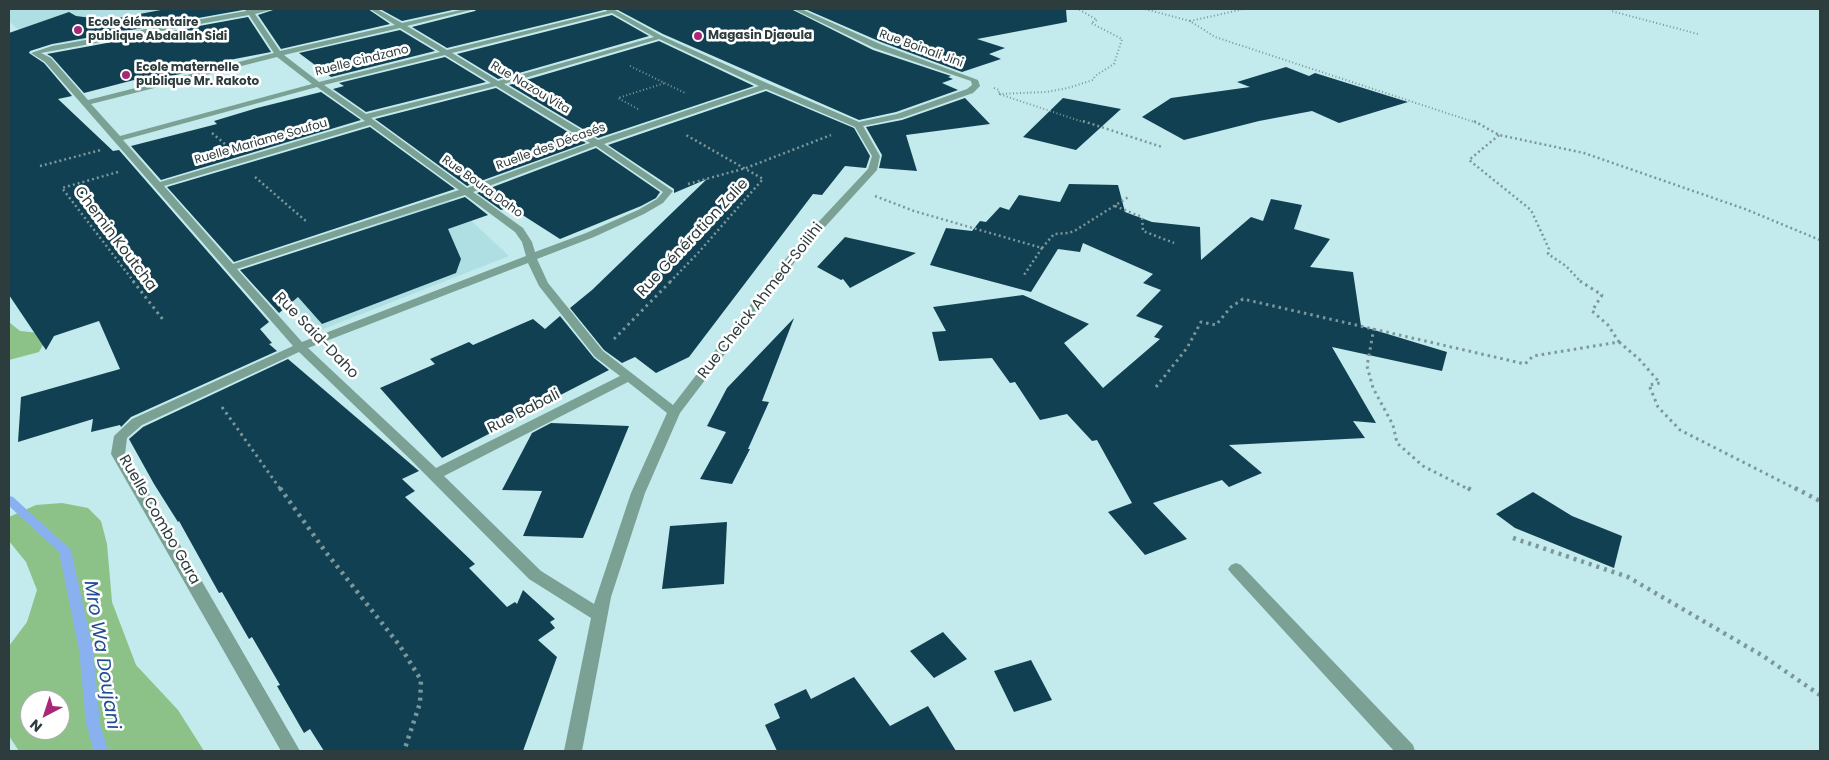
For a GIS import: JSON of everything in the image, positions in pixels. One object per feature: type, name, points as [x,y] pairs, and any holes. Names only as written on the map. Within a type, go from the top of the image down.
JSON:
[{"type":"street","points":[[250,11],[271,9]]},
{"type":"street","name":"Rue Nazou Vita","points":[[373,9],[597,143],[668,191]]},
{"type":"street","points":[[86,103],[278,54],[472,9]]},
{"type":"street","name":"Rue Boinali Jini","points":[[796,9],[877,46],[974,80],[976,86],[961,94],[899,116],[858,125]]},
{"type":"street","points":[[611,10],[660,37],[766,86],[858,125]]},
{"type":"street","name":"Ruelle Cindzano","points":[[121,141],[316,85],[611,10]]},
{"type":"street","name":"Rue Said-Daho","points":[[250,11],[52,48],[35,53],[48,60],[300,347],[535,575],[600,616]]},
{"type":"street","name":"Rue Boura Daho","points":[[250,11],[278,54],[316,85],[368,120],[519,230],[527,242],[542,284],[600,354],[674,412]]},
{"type":"street","name":"Ruelle Mariame Soufou","points":[[159,185],[368,120],[660,37]]},
{"type":"street","name":"Ruelle des Décasés","points":[[230,268],[467,191],[597,143],[766,86]]},
{"type":"street","name":"Rue Cheick Ahmed-Soilihi","points":[[573,751],[603,597],[638,493],[674,412],[799,249],[872,170],[876,156],[858,125]]},
{"type":"street","points":[[532,259],[641,212],[660,201],[668,191]]},
{"type":"street","name":"Ruelle Combo Gara","points":[[291,751],[118,454],[121,436],[137,422],[300,347],[532,259]]},
{"type":"street","name":"Rue Babali","points":[[434,475],[629,377]]},
{"type":"street","points":[[1236,569],[1406,751]]},
{"type":"path","points":[[999,94],[1046,92],[1068,88],[1093,80],[1095,76],[1114,64],[1122,40],[1091,23],[1097,20],[1078,9]]},
{"type":"path","points":[[1146,9],[1190,21],[1215,37],[1470,119],[1499,135],[1584,153],[1745,209],[1820,240]]},
{"type":"path","points":[[1190,21],[1244,9]]},
{"type":"path","points":[[1610,9],[1611,11],[1698,34]]},
{"type":"path","points":[[605,53],[708,106]]},
{"type":"path","points":[[974,80],[999,90],[999,94]]},
{"type":"path","name":"Rue Génération Zalie","points":[[600,354],[698,253],[764,179],[618,98],[665,83]]},
{"type":"path","points":[[999,94],[1162,147]]},
{"type":"path","points":[[193,119],[235,153],[238,161],[325,237]]},
{"type":"path","points":[[668,191],[746,168],[858,125]]},
{"type":"path","points":[[1499,135],[1469,160],[1531,210],[1549,249],[1548,254],[1602,295],[1592,311],[1608,325],[1619,342],[1639,359],[1660,383],[1649,385],[1658,407],[1680,430],[1820,501]]},
{"type":"path","points":[[40,166],[121,141]]},
{"type":"path","name":"Chemin Koutcha","points":[[140,166],[62,188],[164,321]]},
{"type":"path","points":[[854,188],[914,211],[1042,248]]},
{"type":"path","points":[[1024,275],[1054,234],[1069,233],[1130,196]]},
{"type":"path","points":[[1115,206],[1142,217],[1143,231],[1174,243]]},
{"type":"path","points":[[1156,387],[1187,348],[1201,322],[1216,325],[1243,299],[1526,364],[1533,356],[1619,342]]},
{"type":"path","points":[[1374,328],[1367,366],[1374,388],[1393,425],[1397,442],[1423,466],[1471,490]]},
{"type":"path","points":[[209,389],[325,551],[394,639],[421,680],[420,704],[404,751]]},
{"type":"path","points":[[1513,538],[1628,577],[1763,656],[1820,695]]},
{"type":"shaded area","name":"Ecole élémentaire publique Abdallah Sidi","points":[[9,9],[236,10],[166,25],[50,45],[25,43],[22,33],[9,21]]},
{"type":"shaded area","points":[[448,199],[509,256],[313,333],[249,270]]},
{"type":"green space","points":[[9,322],[20,331],[49,334],[39,352],[9,360]]},
{"type":"green space","points":[[62,503],[88,508],[101,521],[107,544],[112,602],[136,665],[178,710],[204,751],[19,751],[9,736],[9,646],[27,622],[37,590],[26,562],[9,541],[9,517],[36,505]]},
{"type":"building","points":[[166,9],[243,10],[52,44],[29,53],[44,63],[72,96],[58,99],[113,151],[119,150],[269,322],[260,329],[272,343],[269,344],[277,351],[131,417],[121,427],[120,425],[91,432],[93,419],[18,442],[21,397],[120,369],[99,321],[54,336],[46,350],[9,295],[9,33],[69,12],[76,16],[108,20]]},
{"type":"building","points":[[276,9],[368,9],[390,24],[281,49],[258,15]]},
{"type":"building","points":[[380,9],[457,9],[402,21]]},
{"type":"building","points":[[477,9],[604,10],[447,48],[412,27]]},
{"type":"building","points":[[616,9],[791,9],[873,50],[951,76],[948,77],[953,79],[942,83],[958,90],[896,112],[859,120],[663,34]]},
{"type":"building","points":[[805,9],[1066,9],[1067,22],[977,39],[1005,48],[989,54],[1001,59],[962,72],[881,42]]},
{"type":"building","points":[[612,15],[649,36],[498,79],[457,54]]},
{"type":"building","name":"Ecole maternelle publique Mr. Rakoto","points":[[248,17],[271,52],[224,61],[226,63],[138,84],[134,80],[84,93],[52,57],[47,54]]},
{"type":"building","points":[[400,30],[435,51],[331,77],[299,53]]},
{"type":"building","points":[[659,41],[754,86],[598,138],[509,85]]},
{"type":"building","points":[[445,57],[486,82],[366,112],[333,89],[344,86],[339,83]]},
{"type":"building","points":[[1286,67],[1309,76],[1315,73],[1408,102],[1339,123],[1312,111],[1259,121],[1184,140],[1142,117],[1171,98],[1250,87],[1237,82]]},
{"type":"building","points":[[496,88],[586,143],[467,186],[375,119]]},
{"type":"building","points":[[766,91],[854,128],[870,156],[866,168],[845,166],[822,195],[813,194],[689,357],[656,373],[635,357],[622,363],[604,350],[570,308],[592,290],[707,179],[674,193],[674,189],[608,145]]},
{"type":"building","points":[[321,92],[361,120],[161,180],[131,146],[217,124],[214,121]]},
{"type":"building","points":[[965,98],[990,124],[906,135],[917,171],[879,168],[882,155],[866,127],[902,120]]},
{"type":"building","points":[[1063,98],[1121,109],[1076,150],[1023,137]]},
{"type":"building","points":[[370,127],[455,189],[234,262],[167,187]]},
{"type":"building","points":[[596,148],[660,192],[656,198],[560,239],[510,207],[501,210],[477,193]]},
{"type":"building","points":[[1069,184],[1118,185],[1125,212],[1152,222],[1200,227],[1201,260],[1251,217],[1263,221],[1271,199],[1302,205],[1294,229],[1330,239],[1310,267],[1353,272],[1361,326],[1447,352],[1442,371],[1332,347],[1376,423],[1353,421],[1365,438],[1229,445],[1262,473],[1229,487],[1222,480],[1153,503],[1187,539],[1145,555],[1108,512],[1132,503],[1097,440],[1092,441],[1067,414],[1040,420],[1015,382],[1010,383],[992,358],[939,361],[932,332],[946,331],[933,307],[1023,295],[1089,324],[1064,343],[1103,388],[1160,339],[1154,337],[1163,326],[1136,316],[1161,290],[1143,283],[1153,274],[1083,243],[1080,252],[1058,249],[1031,292],[930,265],[946,228],[972,231],[980,221],[986,222],[1000,207],[1009,210],[1019,195],[1060,202]]},
{"type":"building","points":[[465,197],[488,215],[448,229],[461,259],[456,273],[322,324],[298,297],[279,313],[240,270]]},
{"type":"building","points":[[845,237],[916,253],[850,288],[843,279],[841,280],[817,267]]},
{"type":"building","points":[[560,316],[594,358],[609,370],[442,458],[380,388],[435,364],[430,359],[469,342],[473,345],[533,319],[545,329]]},
{"type":"building","points":[[794,318],[762,401],[769,402],[748,449],[750,449],[732,484],[700,479],[726,432],[707,426],[727,388]]},
{"type":"building","points":[[288,359],[419,471],[402,479],[415,491],[405,497],[475,564],[469,568],[507,607],[515,602],[517,604],[523,590],[555,619],[550,622],[555,628],[538,640],[557,657],[523,751],[324,751],[310,729],[304,733],[277,686],[280,685],[252,637],[249,639],[222,592],[219,593],[179,521],[154,484],[129,439],[143,427]]},
{"type":"building","points":[[551,423],[629,426],[583,538],[523,536],[542,491],[502,490],[532,433]]},
{"type":"building","points":[[1533,492],[1572,516],[1622,536],[1614,568],[1515,528],[1496,514]]},
{"type":"building","points":[[727,522],[724,584],[662,589],[670,526]]},
{"type":"building","points":[[943,632],[967,659],[934,678],[910,651]]},
{"type":"building","points":[[1031,660],[1052,700],[1014,712],[994,671]]},
{"type":"building","points":[[854,677],[890,726],[928,706],[956,751],[777,751],[765,725],[780,718],[774,704],[806,689],[811,699]]},
{"type":"waterway","name":"Mro Wa Doujani","points":[[9,500],[65,550],[86,650],[93,724],[101,751]]},
{"type":"place","name":"Ecole élémentaire publique Abdallah Sidi","points":[[78,30]]},
{"type":"place","name":"Magasin Djaoula","points":[[698,36]]},
{"type":"place","name":"Ecole maternelle publique Mr. Rakoto","points":[[126,75]]}]
